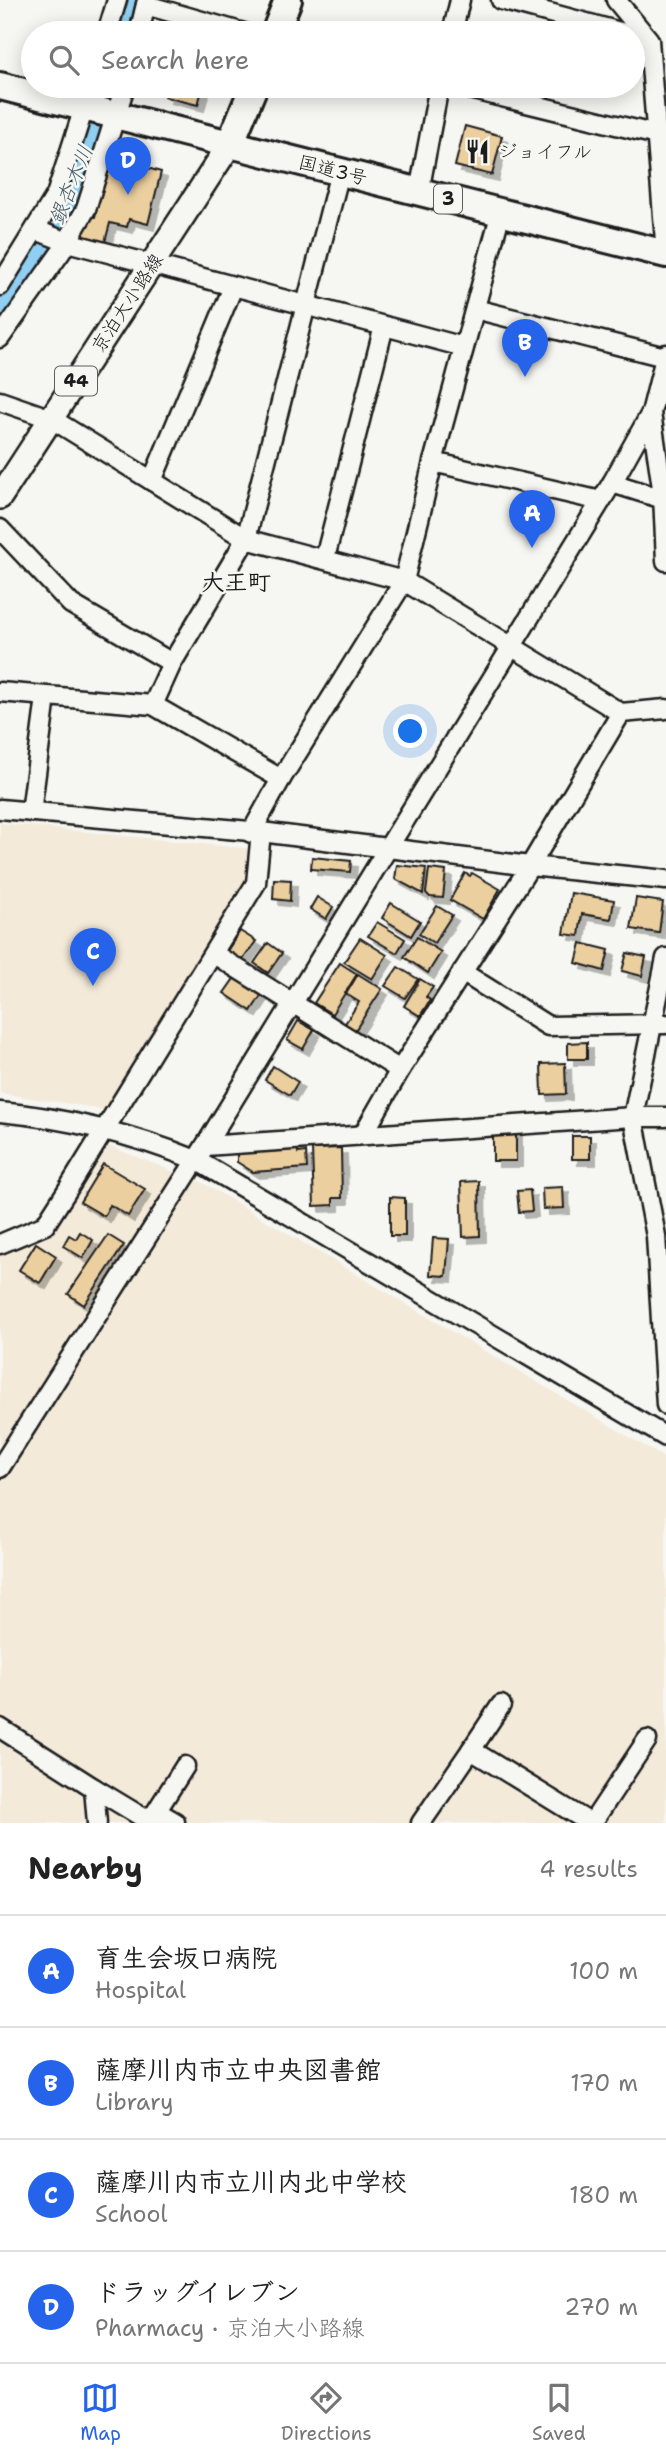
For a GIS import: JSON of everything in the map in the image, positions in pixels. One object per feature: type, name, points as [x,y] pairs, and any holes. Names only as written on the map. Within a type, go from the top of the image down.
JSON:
[{"type":"highway","points":[[280,21],[288,0]]},
{"type":"highway","name":"国道3号","points":[[0,86],[21,90]]},
{"type":"highway","name":"国道3号","points":[[56,98],[666,254]]},
{"type":"highway","points":[[230,144],[249,98]]},
{"type":"main road","name":"京泊大小路線","points":[[0,497],[230,144]]},
{"type":"street","points":[[111,21],[117,0]]},
{"type":"street","points":[[455,21],[460,0]]},
{"type":"street","points":[[501,0],[579,21]]},
{"type":"street","points":[[616,0],[633,21]]},
{"type":"street","points":[[142,21],[146,2],[206,21]]},
{"type":"street","points":[[649,40],[661,136],[666,254]]},
{"type":"street","points":[[419,192],[437,98]]},
{"type":"street","points":[[506,98],[661,136]]},
{"type":"street","points":[[2,278],[39,231],[98,107]]},
{"type":"street","points":[[0,338],[86,209],[98,107]]},
{"type":"street","points":[[153,705],[172,663],[246,539],[341,172]]},
{"type":"street","points":[[0,1244],[44,1225],[214,954],[256,883],[256,833],[281,779],[404,581],[433,462],[501,212]]},
{"type":"street","points":[[39,231],[64,241],[464,347]]},
{"type":"street","points":[[152,481],[233,286]]},
{"type":"street","points":[[475,309],[666,356],[659,415],[666,561]]},
{"type":"street","points":[[324,558],[384,326]]},
{"type":"street","points":[[0,401],[51,419],[246,539],[404,581],[621,713],[666,709]]},
{"type":"street","points":[[0,1468],[200,1153],[612,483],[659,415]]},
{"type":"street","points":[[433,462],[601,501]]},
{"type":"street","points":[[612,483],[663,497]]},
{"type":"street","points":[[0,529],[71,604],[172,663]]},
{"type":"street","points":[[0,692],[153,705],[281,779]]},
{"type":"street","points":[[31,812],[46,697]]},
{"type":"street","points":[[364,1133],[400,1070],[530,866],[621,713]]},
{"type":"street","points":[[0,809],[256,833],[666,880]]},
{"type":"street","points":[[214,954],[400,1070]]},
{"type":"street","points":[[666,958],[659,1024],[633,1117],[656,1236],[666,1405]]},
{"type":"street","points":[[462,972],[548,1026],[659,1024]]},
{"type":"street","points":[[0,1112],[103,1130],[169,1149],[200,1153],[364,1133],[666,1117]]},
{"type":"street","points":[[200,1153],[666,1437]]},
{"type":"street","points":[[421,1823],[501,1705]]},
{"type":"street","points":[[0,1728],[142,1817],[163,1815],[175,1822]]},
{"type":"street","points":[[471,1750],[591,1823],[647,1740]]},
{"type":"street","points":[[154,1815],[185,1766]]},
{"type":"street","points":[[94,1788],[97,1823]]},
{"type":"shaded area","points":[[0,823],[251,849],[252,879],[108,1110],[0,1093]]},
{"type":"shaded area","points":[[106,1145],[203,1183],[666,1459],[666,1823],[0,1823],[0,1249],[47,1230]]},
{"type":"building","points":[[169,98],[200,98],[198,105]]},
{"type":"building","name":"ジョイフル","points":[[465,126],[502,136],[492,175],[455,166]]},
{"type":"building","points":[[108,165],[143,174],[144,167],[161,172],[148,224],[129,219],[127,227],[110,223],[105,242],[83,237],[88,216],[95,217]]},
{"type":"building","points":[[312,857],[351,861],[350,872],[311,869]]},
{"type":"building","points":[[397,865],[426,868],[423,894],[395,879]]},
{"type":"building","points":[[429,869],[446,871],[443,898],[430,897],[426,893]]},
{"type":"building","points":[[465,873],[470,876],[472,873],[500,889],[483,919],[450,900]]},
{"type":"building","points":[[274,879],[291,880],[290,901],[273,899]]},
{"type":"building","points":[[571,893],[614,900],[611,919],[582,914],[579,936],[564,934]]},
{"type":"building","points":[[317,897],[333,907],[326,919],[310,909]]},
{"type":"building","points":[[636,898],[663,902],[659,933],[631,929]]},
{"type":"building","points":[[391,903],[420,921],[411,936],[382,918]]},
{"type":"building","points":[[437,906],[452,915],[434,943],[419,934]]},
{"type":"building","points":[[377,922],[405,939],[397,953],[368,936]]},
{"type":"building","points":[[240,931],[256,941],[242,961],[227,951]]},
{"type":"building","points":[[417,937],[441,952],[428,973],[404,957]]},
{"type":"building","points":[[360,938],[387,955],[372,979],[344,962]]},
{"type":"building","points":[[268,943],[282,953],[268,973],[254,963]]},
{"type":"building","points":[[581,943],[609,950],[604,971],[576,963]]},
{"type":"building","points":[[627,953],[646,957],[642,976],[622,971]]},
{"type":"building","points":[[340,963],[357,974],[332,1014],[314,1003]]},
{"type":"building","points":[[398,967],[418,979],[405,998],[385,986]]},
{"type":"building","points":[[238,973],[264,991],[251,1011],[224,993]]},
{"type":"building","points":[[358,974],[382,989],[354,1032],[344,1025],[359,1002],[346,994]]},
{"type":"building","points":[[420,979],[433,987],[426,997],[430,1000],[420,1016],[404,1006]]},
{"type":"building","points":[[298,1021],[314,1030],[303,1049],[287,1040]]},
{"type":"building","points":[[587,1042],[587,1059],[568,1059],[568,1043]]},
{"type":"building","points":[[565,1063],[566,1094],[542,1095],[541,1064]]},
{"type":"building","points":[[273,1066],[298,1082],[290,1095],[265,1080]]},
{"type":"building","points":[[493,1130],[516,1130],[516,1161],[493,1161]]},
{"type":"building","points":[[572,1136],[590,1136],[590,1159],[572,1159]]},
{"type":"building","points":[[298,1146],[298,1153],[306,1152],[307,1168],[253,1172],[237,1162],[237,1151]]},
{"type":"building","points":[[341,1148],[342,1198],[333,1198],[333,1205],[314,1206],[312,1149]]},
{"type":"building","points":[[103,1164],[145,1189],[128,1216],[110,1205],[104,1216],[80,1202]]},
{"type":"building","points":[[479,1181],[480,1236],[463,1237],[461,1182]]},
{"type":"building","points":[[563,1187],[564,1208],[543,1209],[542,1188]]},
{"type":"building","points":[[530,1190],[532,1211],[519,1212],[517,1191]]},
{"type":"building","points":[[390,1197],[405,1198],[405,1236],[390,1236]]},
{"type":"building","points":[[80,1232],[93,1240],[83,1258],[63,1246],[69,1235],[76,1239]]},
{"type":"building","points":[[108,1235],[124,1245],[84,1305],[68,1294]]},
{"type":"building","points":[[433,1238],[449,1239],[446,1276],[430,1275]]},
{"type":"building","points":[[36,1243],[56,1256],[40,1283],[19,1270]]},
{"type":"waterway","name":"銀杏木川","points":[[128,21],[134,0]]},
{"type":"waterway","name":"銀杏木川","points":[[0,314],[64,215],[104,98]]},
{"type":"place","name":"ジョイフル","points":[[478,151]]},
{"type":"place","name":"ドラッグイレブン","points":[[128,195]]},
{"type":"place","name":"薩摩川内市立中央図書館","points":[[525,377]]},
{"type":"place","name":"育生会坂口病院","points":[[532,548]]},
{"type":"place","name":"薩摩川内市立川内北中学校","points":[[93,986]]},
{"type":"district","name":"大王町","points":[[236,582]]}]
